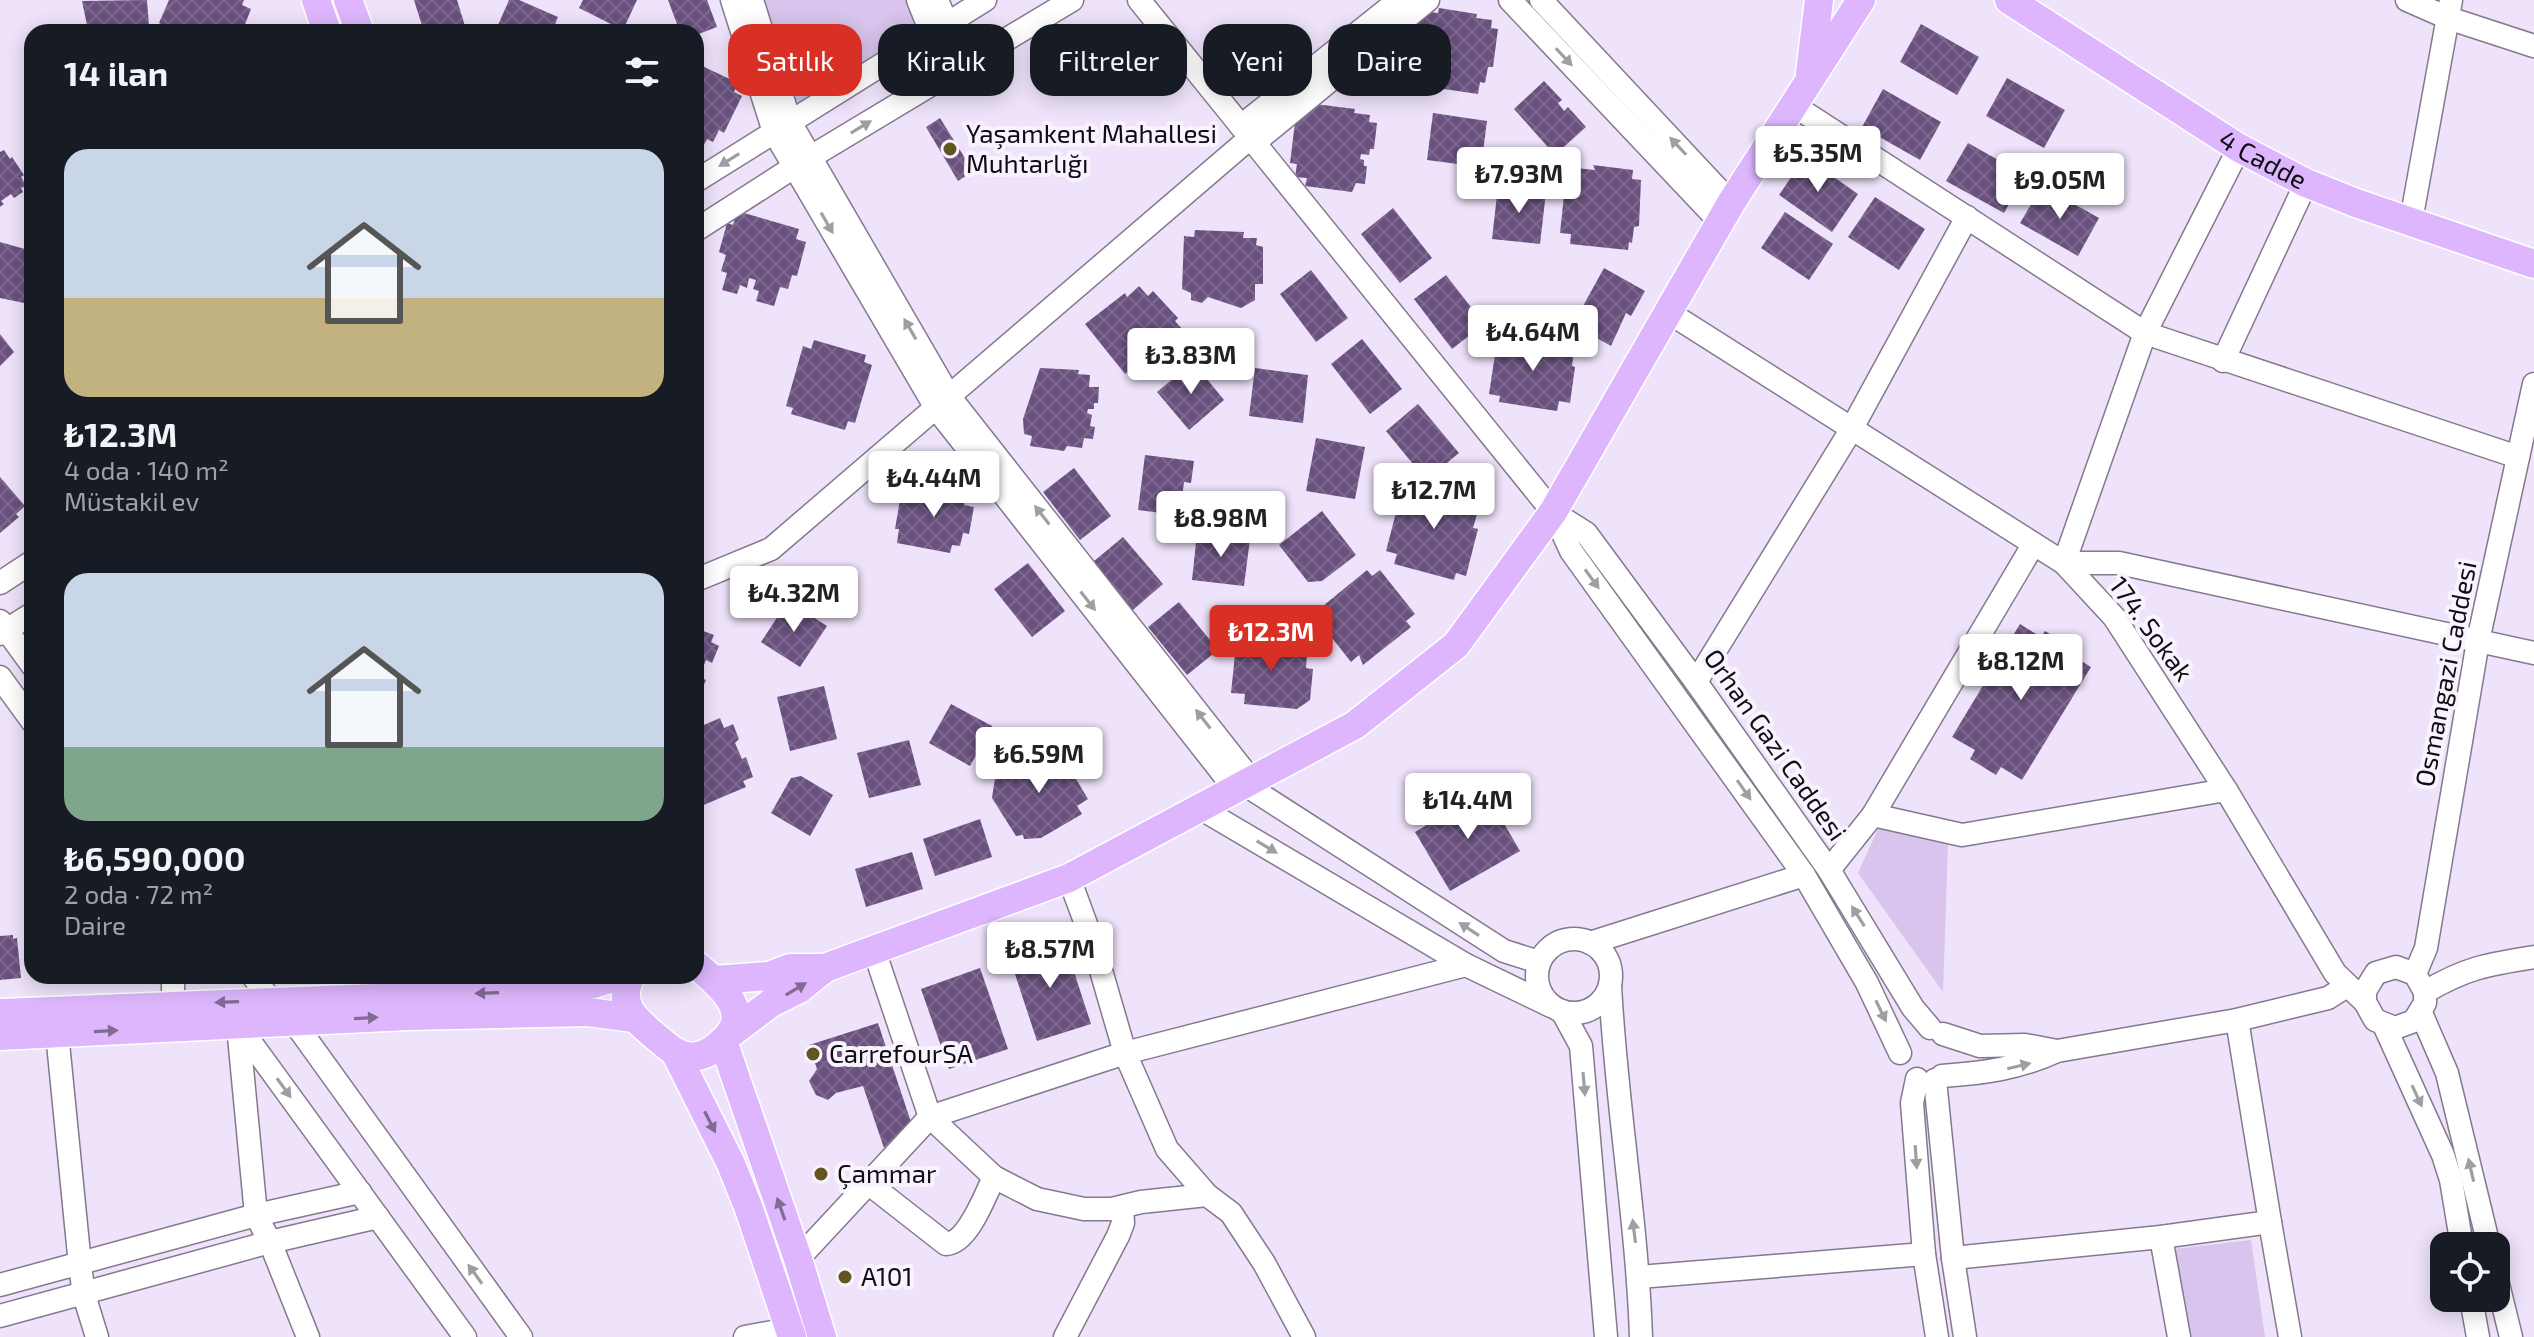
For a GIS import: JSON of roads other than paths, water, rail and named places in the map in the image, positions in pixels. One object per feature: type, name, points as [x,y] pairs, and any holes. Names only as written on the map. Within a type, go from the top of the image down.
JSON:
[{"type":"main road","points":[[316,0],[324,24]]},
{"type":"main road","points":[[348,0],[357,24]]},
{"type":"main road","points":[[1810,77],[1819,0]]},
{"type":"main road","points":[[675,1052],[700,1056],[771,1003],[799,989],[825,968],[1069,878],[1355,725],[1456,645],[1553,512],[1726,212],[1861,0]]},
{"type":"main road","name":"4 Cadde","points":[[2009,2],[2239,148],[2306,183],[2534,264]]},
{"type":"main road","points":[[704,968],[769,976],[790,968],[825,968]]},
{"type":"main road","points":[[704,971],[726,991],[733,1004],[734,1023],[727,1037],[822,1337]]},
{"type":"main road","points":[[0,1013],[551,991],[593,984]]},
{"type":"main road","points":[[629,984],[628,1007],[633,1018],[675,1052],[731,1164],[790,1333]]},
{"type":"main road","points":[[0,1036],[408,1016],[588,1012],[633,1018]]},
{"type":"street","points":[[732,0],[782,127],[942,402],[1243,784],[1504,951],[1539,962]]},
{"type":"street","points":[[752,0],[782,127]]},
{"type":"street","points":[[918,0],[937,24]]},
{"type":"street","points":[[937,0],[940,24]]},
{"type":"street","points":[[946,24],[985,0]]},
{"type":"street","points":[[1014,35],[1072,0]]},
{"type":"street","points":[[1139,0],[1553,512],[1571,551],[1804,875],[1867,983],[1905,1069],[1931,1078],[1978,1074],[2028,1064],[2057,1051],[2237,1020],[2328,998],[2347,986]]},
{"type":"street","points":[[704,577],[771,549],[1249,136],[1399,0]]},
{"type":"street","points":[[1249,136],[1428,0]]},
{"type":"street","points":[[1510,0],[1726,212]]},
{"type":"street","points":[[1541,0],[1726,212]]},
{"type":"street","points":[[2407,0],[2449,9],[2534,46]]},
{"type":"street","points":[[2411,221],[2449,9]]},
{"type":"street","points":[[704,176],[878,67]]},
{"type":"street","points":[[704,225],[912,96]]},
{"type":"street","points":[[1793,105],[2145,333],[2518,457]]},
{"type":"street","points":[[2239,148],[2145,333],[2064,563],[2119,563],[2534,653]]},
{"type":"street","points":[[2223,361],[2306,183]]},
{"type":"street","points":[[1696,682],[1851,430],[1967,217]]},
{"type":"street","name":"174. Sokak","points":[[1668,312],[2064,563],[2114,617],[2226,790],[2335,973],[2365,1002]]},
{"type":"street","name":"Osmangazi Caddesi","points":[[2421,993],[2428,934],[2478,641],[2534,384]]},
{"type":"street","name":"Orhan Gazi Caddesi","points":[[1553,512],[1586,533],[1696,682],[1829,870],[1913,1008],[1936,1031]]},
{"type":"street","points":[[1829,870],[1873,815],[2033,545]]},
{"type":"street","points":[[0,583],[24,567]]},
{"type":"street","points":[[24,618],[2,628],[24,655]]},
{"type":"street","points":[[0,677],[24,710]]},
{"type":"street","points":[[1873,815],[1962,835],[2226,790]]},
{"type":"street","points":[[1200,808],[1466,965],[1557,1008],[1574,1013],[1586,1011],[1605,996],[1610,985]]},
{"type":"street","points":[[1606,1337],[1581,1046],[1557,1008],[1543,997],[1536,974],[1539,962],[1545,952],[1566,940],[1590,943],[1804,875]]},
{"type":"street","points":[[1069,878],[1093,943],[1125,1053],[1167,1149],[1207,1195],[1231,1213],[1264,1263],[1304,1337]]},
{"type":"street","points":[[1590,943],[1607,961],[1611,973],[1613,1054],[1639,1277],[1641,1337]]},
{"type":"street","points":[[874,950],[930,1117],[994,1177],[1037,1199],[1084,1209],[1207,1195]]},
{"type":"street","points":[[2486,1232],[2453,1094],[2421,993],[2406,969],[2385,968],[2369,981],[2365,1002],[2375,1020],[2384,1025],[2405,1026],[2421,993],[2483,965],[2534,957]]},
{"type":"street","points":[[798,1259],[930,1117],[1125,1053],[1466,965]]},
{"type":"street","points":[[173,984],[173,1004]]},
{"type":"street","points":[[259,984],[271,1001]]},
{"type":"street","points":[[2237,1020],[2290,1337]]},
{"type":"street","points":[[294,1022],[521,1337]]},
{"type":"street","points":[[238,1025],[465,1337]]},
{"type":"street","points":[[238,1025],[256,1215],[308,1337]]},
{"type":"street","points":[[2384,1025],[2443,1155],[2451,1180],[2460,1232]]},
{"type":"street","points":[[1900,1053],[1906,1038],[1913,1032],[1936,1031],[1980,1046],[2025,1045],[2057,1051]]},
{"type":"street","points":[[1936,1031],[1951,1046],[1948,1070],[1931,1078],[1912,1103],[1924,1254],[1937,1337]]},
{"type":"street","points":[[57,1033],[80,1265],[84,1295],[97,1337]]},
{"type":"street","points":[[1931,1078],[1965,1337]]},
{"type":"street","points":[[868,1183],[946,1244],[951,1244],[967,1230],[994,1177]]},
{"type":"street","points":[[0,1285],[256,1215],[360,1192]]},
{"type":"street","points":[[1065,1337],[1118,1236],[1123,1223],[1122,1207]]},
{"type":"street","points":[[0,1316],[270,1242],[378,1217]]},
{"type":"street","points":[[1953,1258],[2161,1237],[2270,1222]]},
{"type":"street","points":[[2161,1237],[2179,1337]]},
{"type":"street","points":[[1639,1277],[1924,1254]]},
{"type":"street","points":[[2474,1312],[2478,1337]]},
{"type":"street","points":[[2505,1312],[2511,1337]]},
{"type":"street","points":[[745,1337],[790,1333]]},
{"type":"place","name":"Yaşamkent Mahallesi Muhtarlığı","points":[[950,149]]},
{"type":"place","name":"CarrefourSA","points":[[813,1054]]},
{"type":"place","name":"Çammar","points":[[821,1174]]},
{"type":"place","name":"A101","points":[[845,1277]]}]
